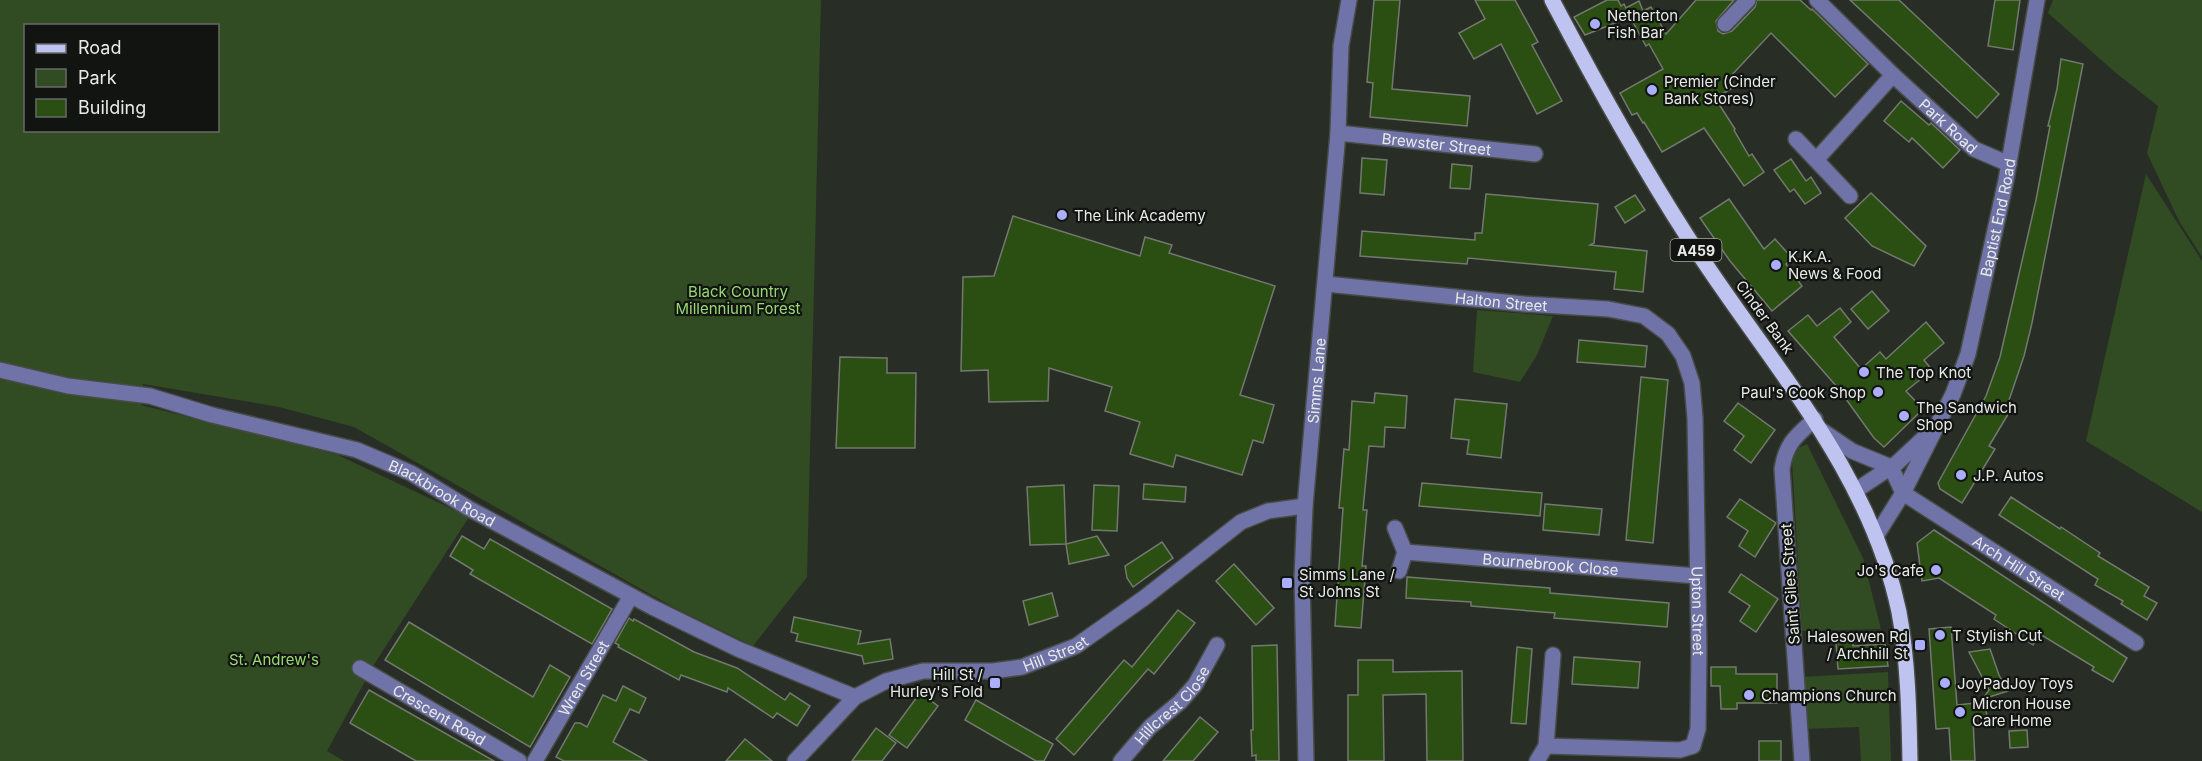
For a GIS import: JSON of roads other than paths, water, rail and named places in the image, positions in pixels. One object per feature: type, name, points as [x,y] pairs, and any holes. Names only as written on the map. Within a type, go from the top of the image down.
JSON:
[{"type":"main road","name":"Cinder Bank","points":[[1552,0],[1619,123],[1687,236],[1818,424],[1855,491],[1876,536],[1899,613],[1909,695],[1910,761]]},
{"type":"street","name":"Simms Lane","points":[[1306,761],[1302,577],[1305,506],[1338,133],[1341,46],[1349,0]]},
{"type":"street","points":[[1725,24],[1748,0]]},
{"type":"street","name":"Park Road","points":[[1817,0],[1893,75],[1974,149],[2009,164]]},
{"type":"street","name":"Baptist End Road","points":[[1876,536],[1903,493],[1953,394],[1968,354],[2009,164],[2037,0]]},
{"type":"street","points":[[1816,160],[1893,75]]},
{"type":"street","name":"Brewster Street","points":[[1338,133],[1535,154]]},
{"type":"street","points":[[1796,139],[1850,196]]},
{"type":"street","name":"Halton Street","points":[[1326,284],[1608,309],[1644,316],[1668,334]]},
{"type":"street","name":"Upton Street","points":[[1546,746],[1680,750],[1693,746],[1698,729],[1695,418],[1692,383],[1683,356],[1668,334]]},
{"type":"street","name":"Blackbrook Road","points":[[0,369],[68,386],[150,396],[212,415],[357,450],[411,473],[468,508],[631,596],[738,649],[855,697]]},
{"type":"street","points":[[1818,424],[1852,451],[1891,467],[1903,493]]},
{"type":"street","name":"Saint Giles Street","points":[[1802,761],[1782,470],[1785,453],[1794,438],[1818,424]]},
{"type":"street","name":"Baptist End Road","points":[[1855,491],[1891,467],[1935,428]]},
{"type":"street","name":"Arch Hill Street","points":[[1903,493],[2136,643]]},
{"type":"street","name":"Hill Street","points":[[795,761],[855,697],[886,681],[923,672],[993,671],[1022,667],[1077,646],[1144,598],[1241,522],[1268,511],[1305,506]]},
{"type":"street","points":[[1395,528],[1405,552],[1399,571]]},
{"type":"street","name":"Bournebrook Close","points":[[1405,552],[1697,576]]},
{"type":"street","name":"Wren Street","points":[[535,761],[631,596]]},
{"type":"street","name":"Hillcrest Close","points":[[1121,761],[1150,727],[1180,702],[1195,685],[1218,645]]},
{"type":"street","points":[[1537,761],[1546,746],[1553,655]]},
{"type":"street","name":"Crescent Road","points":[[360,668],[519,761]]},
{"type":"place","name":"Netherton Fish Bar","points":[[1595,24]]},
{"type":"place","name":"Premier (Cinder Bank Stores)","points":[[1652,90]]},
{"type":"place","name":"The Link Academy","points":[[1062,215]]},
{"type":"place","name":"K.K.A. News & Food","points":[[1776,265]]},
{"type":"place","name":"The Top Knot","points":[[1864,372]]},
{"type":"place","name":"Paul's Cook Shop","points":[[1878,392]]},
{"type":"place","name":"The Sandwich Shop","points":[[1904,416]]},
{"type":"place","name":"J.P. Autos","points":[[1961,475]]},
{"type":"place","name":"Jo's Cafe","points":[[1936,570]]},
{"type":"place","name":"Simms Lane / St Johns St","points":[[1287,583]]},
{"type":"place","name":"T Stylish Cut","points":[[1940,635]]},
{"type":"place","name":"Halesowen Rd / Archhill St","points":[[1920,645]]},
{"type":"place","name":"Hill St / Hurley's Fold","points":[[995,683]]},
{"type":"place","name":"JoyPadJoy Toys","points":[[1945,683]]},
{"type":"place","name":"Champions Church","points":[[1749,695]]},
{"type":"place","name":"Micron House Care Home","points":[[1960,712]]},
{"type":"park label","name":"Black Country Millennium Forest","points":[[738,300]]},
{"type":"park label","name":"St. Andrew's","points":[[274,659]]}]
